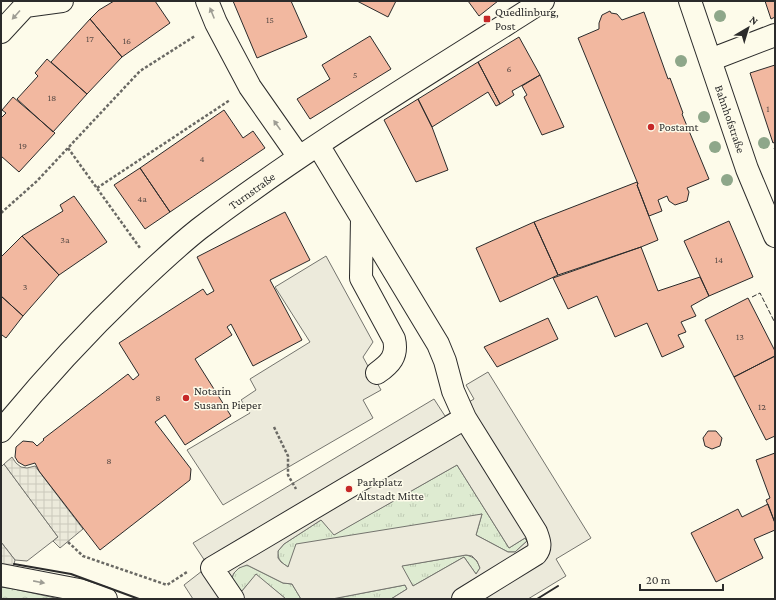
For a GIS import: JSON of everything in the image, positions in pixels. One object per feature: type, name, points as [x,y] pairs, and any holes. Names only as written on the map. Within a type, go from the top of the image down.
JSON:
[{"type":"street","points":[[1,32],[25,6],[62,1]]},
{"type":"street","points":[[207,1],[216,23],[250,87],[299,157]]},
{"type":"street","name":"Turnstraße","points":[[1,431],[32,393],[108,312],[154,268],[199,229],[299,157],[543,1]]},
{"type":"street","name":"Bahnhofstraße","points":[[690,1],[747,169],[775,236]]},
{"type":"street","points":[[710,60],[775,35]]},
{"type":"street","points":[[318,145],[438,344],[445,361],[453,391],[465,418],[536,532],[540,546],[538,552],[533,557],[463,599]]},
{"type":"street","points":[[362,218],[361,278],[393,335],[395,344],[392,360],[386,367],[377,373]]},
{"type":"street","points":[[233,599],[212,568],[465,418]]},
{"type":"street","points":[[1,575],[79,590],[106,599]]},
{"type":"path","points":[[1,213],[37,181],[140,71],[216,23]]},
{"type":"path","points":[[97,188],[250,87]]},
{"type":"path","points":[[68,148],[154,268]]},
{"type":"path","points":[[274,427],[288,456],[288,475],[309,511]]},
{"type":"path","points":[[68,542],[83,556],[167,585],[200,564],[212,568]]},
{"type":"green space","points":[[457,465],[509,548],[525,538],[527,541],[515,552],[508,552],[476,535],[482,514],[289,567],[282,563],[279,559],[278,551],[284,544],[321,520],[335,534]]},
{"type":"green space","points":[[466,555],[475,559],[478,563],[480,568],[476,574],[464,557],[413,586],[401,566]]},
{"type":"green space","points":[[247,565],[283,583],[292,584],[301,599],[286,599],[256,575],[242,591],[235,584],[232,577],[238,569]]},
{"type":"green space","points":[[405,585],[407,589],[391,599],[332,599]]},
{"type":"green space","points":[[1,587],[14,589],[60,599],[1,599]]},
{"type":"shaded area","points":[[326,256],[373,342],[363,357],[381,390],[363,400],[373,418],[223,505],[187,450],[250,413],[241,400],[256,390],[250,379],[310,342],[275,287]]},
{"type":"shaded area","name":"Parkplatz Altstadt Mitte","points":[[488,372],[591,538],[556,559],[566,576],[528,599],[391,599],[407,589],[405,585],[332,599],[301,599],[292,584],[283,583],[247,565],[239,568],[232,577],[235,584],[242,591],[256,574],[286,599],[193,599],[184,585],[202,571],[205,561],[193,543],[434,399],[445,416],[474,399],[466,385]],"holes":[[[457,465],[509,548],[525,538],[527,541],[515,552],[508,552],[476,535],[482,514],[296,544],[288,567],[278,558],[278,551],[284,544],[321,520],[334,535]],[[466,555],[472,556],[477,561],[480,568],[476,574],[464,557],[413,586],[402,566]]]},
{"type":"shaded area","points":[[12,457],[21,467],[27,468],[35,466],[83,529],[60,548],[53,541],[58,537],[4,464]]},
{"type":"shaded area","points":[[4,464],[58,537],[27,561],[15,560],[1,542],[1,467]]},
{"type":"shaded area","points":[[1,542],[15,560],[13,568],[1,566]]},
{"type":"building","points":[[114,1],[155,1],[170,23],[122,57],[90,19],[99,10]]},
{"type":"building","points":[[233,1],[291,1],[307,37],[257,58]]},
{"type":"building","points":[[357,1],[396,1],[388,17]]},
{"type":"building","points":[[468,1],[498,1],[479,16]]},
{"type":"building","points":[[765,1],[775,1],[775,17],[771,19]]},
{"type":"building","name":"Postamt","points":[[610,11],[611,13],[617,14],[622,20],[644,12],[668,79],[670,78],[683,113],[682,114],[709,179],[687,188],[689,192],[687,201],[675,205],[669,201],[667,196],[658,200],[662,211],[649,216],[637,185],[638,184],[578,38],[599,29],[599,23],[602,15]]},
{"type":"building","points":[[90,19],[122,57],[87,94],[51,62]]},
{"type":"building","points":[[370,36],[391,69],[310,119],[297,99],[330,79],[322,65]]},
{"type":"building","points":[[519,37],[540,75],[512,91],[514,95],[500,104],[478,62]]},
{"type":"building","points":[[47,59],[87,94],[53,132],[17,99],[38,76],[35,73]]},
{"type":"building","points":[[478,62],[500,104],[496,106],[488,92],[432,127],[418,99]]},
{"type":"building","points":[[775,65],[775,142],[773,143],[750,73]]},
{"type":"building","points":[[540,75],[564,127],[542,135],[524,97],[527,95],[522,86]]},
{"type":"building","points":[[13,97],[55,133],[19,172],[1,156],[1,118],[6,113],[2,110]]},
{"type":"building","points":[[418,99],[432,127],[448,170],[416,182],[384,120]]},
{"type":"building","points":[[224,110],[243,138],[253,131],[265,148],[170,212],[140,168]]},
{"type":"building","points":[[140,168],[170,212],[145,229],[114,185]]},
{"type":"building","points":[[637,182],[658,240],[558,275],[534,222]]},
{"type":"building","points":[[74,196],[107,242],[59,275],[22,236],[63,211],[60,205]]},
{"type":"building","points":[[285,212],[310,260],[270,280],[302,340],[253,366],[231,324],[227,327],[232,335],[195,359],[231,416],[185,445],[165,415],[155,422],[191,469],[190,480],[100,550],[39,471],[35,463],[25,466],[18,462],[15,457],[16,447],[23,441],[33,442],[37,446],[44,440],[43,439],[128,374],[133,380],[139,375],[119,343],[203,289],[207,295],[214,291],[197,257]]},
{"type":"building","points":[[729,221],[753,277],[709,296],[684,241]]},
{"type":"building","points":[[534,222],[558,275],[500,302],[476,248]]},
{"type":"building","points":[[22,236],[59,275],[23,316],[1,296],[1,257]]},
{"type":"building","points":[[641,247],[658,291],[700,277],[709,296],[691,306],[696,316],[681,322],[686,332],[678,335],[684,347],[662,357],[647,323],[615,337],[597,296],[568,309],[553,278]]},
{"type":"building","points":[[1,296],[23,316],[6,338],[2,335],[1,336]]},
{"type":"building","points":[[748,298],[775,351],[775,356],[734,377],[705,320]]},
{"type":"building","points":[[548,318],[558,339],[497,367],[484,347]]},
{"type":"building","points":[[775,356],[775,436],[766,440],[734,377]]},
{"type":"building","points":[[708,431],[716,431],[722,438],[720,446],[712,449],[705,446],[703,438]]},
{"type":"building","points":[[775,453],[775,523],[766,500],[770,498],[756,460]]},
{"type":"building","points":[[768,504],[775,523],[775,530],[754,539],[763,558],[716,582],[691,533],[738,509],[742,517]]},
{"type":"fence","points":[[752,297],[760,293],[775,323]]},
{"type":"wall","points":[[14,564],[71,574],[139,599]]},
{"type":"wall","points":[[537,599],[558,586]]},
{"type":"place","name":"Quedlinburg, Post","points":[[487,19]]},
{"type":"place","name":"Postamt","points":[[651,127]]},
{"type":"place","name":"Notarin Susann Pieper","points":[[186,398]]},
{"type":"place","name":"Parkplatz Altstadt Mitte","points":[[349,489]]}]
